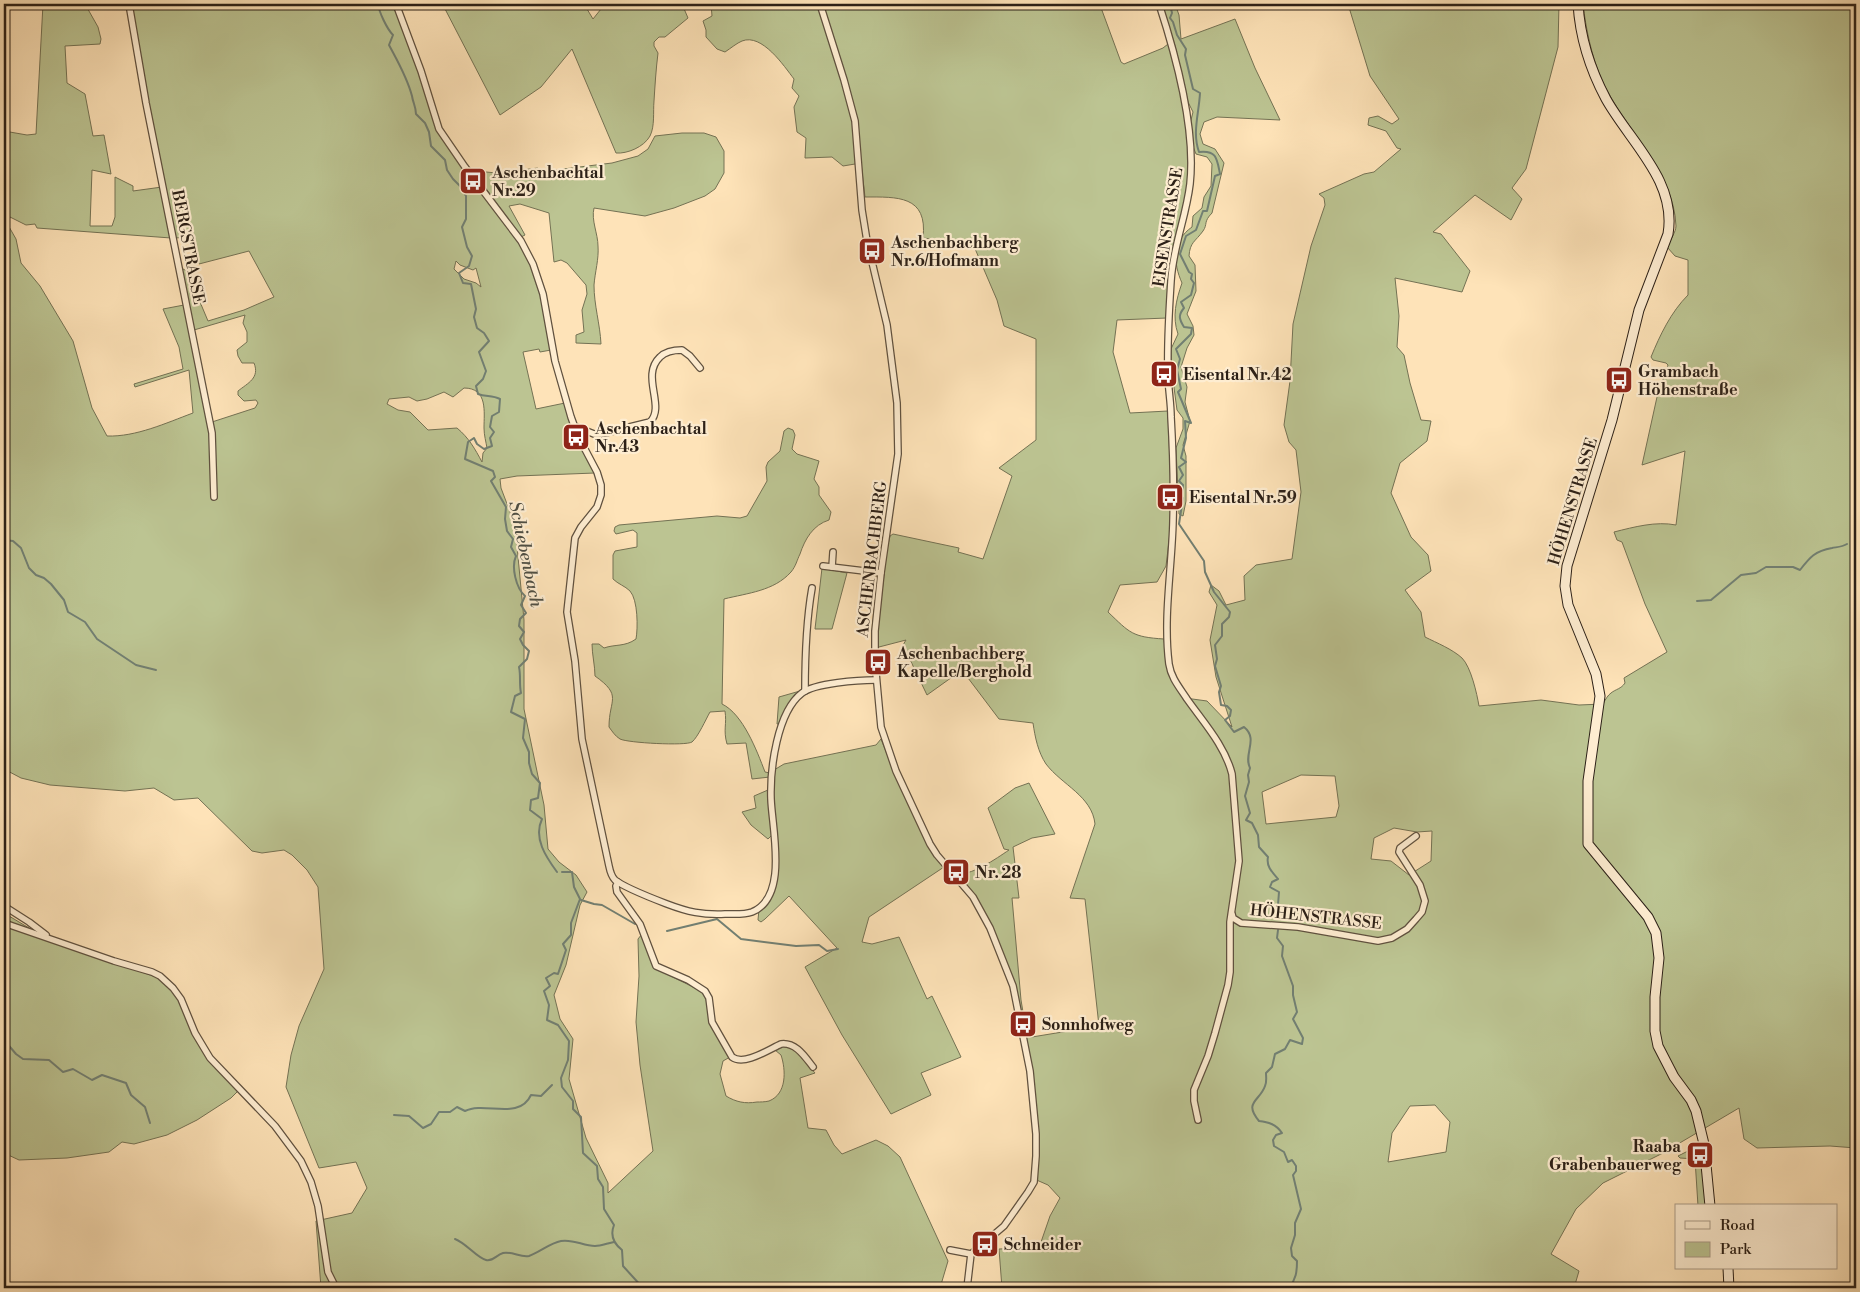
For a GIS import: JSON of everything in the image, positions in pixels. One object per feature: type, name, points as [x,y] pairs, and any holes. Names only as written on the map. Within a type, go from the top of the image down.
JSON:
[{"type":"street","name":"BERGSTRASSE","points":[[130,4],[146,103],[212,433],[214,497]]},
{"type":"street","points":[[396,4],[421,71],[434,118],[439,129],[518,237],[533,264],[543,294],[560,378],[574,426],[597,472],[602,491],[597,507],[575,538],[567,620],[575,661],[582,739],[608,866],[615,880],[618,892],[640,924],[656,966],[688,980],[706,992],[709,998],[712,1022],[732,1057],[736,1060],[746,1060],[787,1043],[796,1047],[813,1067]]},
{"type":"street","name":"ASCHENBACHBERG","points":[[820,4],[855,122],[858,139],[862,210],[886,325],[897,402],[898,454],[881,574],[874,650],[881,726],[896,771],[930,844],[978,905],[990,928],[1016,997],[1030,1071],[1036,1134],[1034,1182],[1004,1226],[971,1254]]},
{"type":"street","name":"EISENSTRASSE","points":[[1160,4],[1182,92],[1191,155],[1190,183],[1185,213],[1172,259],[1168,325],[1173,518],[1167,627],[1170,666],[1177,684],[1216,739],[1229,763],[1232,774],[1239,862],[1232,912],[1228,986],[1208,1056],[1194,1090],[1198,1120]]},
{"type":"street","name":"HÖHENSTRASSE","points":[[1578,4],[1580,29],[1597,80],[1611,108],[1647,158],[1659,179],[1668,204],[1670,223],[1668,234],[1639,310],[1612,420],[1567,566],[1568,606],[1596,674],[1600,696],[1588,781],[1588,844],[1648,917],[1656,934],[1659,958],[1655,997],[1655,1031],[1658,1046],[1674,1077],[1691,1100],[1696,1111],[1704,1144],[1710,1204]]},
{"type":"street","points":[[574,426],[594,434],[601,434],[650,422],[656,412],[652,380],[653,368],[658,358],[666,352],[682,350],[700,368]]},
{"type":"street","points":[[832,552],[832,567]]},
{"type":"street","points":[[824,566],[881,574]]},
{"type":"street","points":[[805,691],[804,655],[812,588]]},
{"type":"street","points":[[615,880],[658,900],[693,913],[750,913],[758,908],[770,892],[775,873],[775,842],[771,798],[777,745],[788,712],[794,701],[805,691],[844,682],[876,680]]},
{"type":"street","name":"HÖHENSTRASSE","points":[[1232,912],[1233,918],[1241,923],[1298,926],[1378,941],[1392,938],[1412,924],[1424,906],[1420,885],[1399,852],[1400,848],[1416,836]]},
{"type":"street","points":[[4,906],[50,938]]},
{"type":"street","points":[[4,923],[100,957],[152,972],[160,976],[173,988],[195,1033],[210,1058],[275,1126],[301,1161],[316,1198],[328,1272],[336,1288]]},
{"type":"street","points":[[950,1250],[971,1254],[967,1288]]},
{"type":"street","points":[[1728,1270],[1729,1288]]},
{"type":"green space","points":[[43,4],[85,4],[98,27],[101,39],[100,44],[65,46],[67,83],[85,94],[93,136],[104,135],[111,174],[92,170],[90,226],[112,226],[115,217],[115,177],[133,186],[133,191],[162,187],[171,238],[37,228],[35,224],[26,225],[10,217],[8,225],[16,239],[21,263],[40,286],[73,341],[92,408],[107,436],[140,432],[193,413],[189,370],[135,387],[134,384],[183,369],[179,347],[163,309],[184,305],[212,422],[255,408],[258,403],[256,400],[244,401],[238,395],[238,391],[252,380],[255,373],[254,363],[242,363],[238,356],[237,350],[247,342],[247,332],[243,323],[245,315],[194,330],[181,268],[187,271],[208,321],[244,310],[274,297],[249,251],[199,264],[191,237],[175,238],[148,103],[132,4],[394,4],[419,72],[437,130],[524,249],[538,283],[551,350],[540,352],[539,349],[523,352],[536,409],[565,403],[595,473],[517,476],[500,479],[501,488],[515,525],[524,620],[524,709],[544,805],[548,849],[559,862],[576,875],[587,892],[580,905],[566,965],[554,995],[560,1019],[573,1039],[569,1079],[586,1138],[608,1183],[608,1193],[653,1151],[640,1065],[636,1022],[639,976],[638,939],[642,934],[657,969],[705,993],[709,1015],[730,1057],[723,1061],[720,1074],[726,1096],[745,1103],[769,1101],[775,1098],[784,1081],[784,1068],[781,1055],[775,1050],[783,1045],[794,1049],[815,1073],[800,1078],[808,1128],[826,1130],[834,1145],[842,1154],[876,1140],[888,1146],[900,1157],[948,1261],[940,1288],[321,1288],[316,1221],[352,1213],[367,1188],[356,1162],[319,1168],[286,1087],[291,1055],[299,1026],[324,969],[318,887],[307,870],[284,850],[262,853],[252,851],[198,798],[174,800],[154,788],[125,791],[50,785],[21,778],[4,769],[4,131],[27,135],[36,134]],"holes":[[[456,261],[460,265],[473,270],[476,268],[481,287],[464,279],[454,269]],[[464,388],[477,392],[483,402],[484,431],[487,448],[483,453],[482,462],[474,448],[457,428],[428,430],[410,412],[398,410],[387,404],[389,399],[409,397],[417,401],[444,392],[453,397]]]},
{"type":"green space","points":[[449,4],[584,4],[593,19],[605,4],[682,4],[688,18],[665,37],[659,37],[654,42],[658,53],[653,123],[650,136],[635,149],[616,153],[572,49],[541,87],[500,115],[444,7]]},
{"type":"green space","points":[[711,4],[1102,4],[1100,5],[1121,62],[1124,64],[1163,48],[1168,44],[1172,50],[1181,99],[1189,165],[1186,200],[1171,258],[1167,318],[1117,320],[1113,352],[1130,413],[1168,411],[1172,516],[1166,566],[1157,582],[1120,585],[1108,612],[1132,633],[1145,637],[1164,639],[1169,670],[1185,698],[1207,701],[1232,727],[1216,677],[1210,640],[1217,605],[1209,592],[1211,585],[1219,591],[1226,605],[1245,600],[1244,576],[1256,565],[1292,559],[1301,492],[1296,450],[1289,442],[1284,425],[1290,381],[1293,324],[1311,246],[1325,205],[1324,198],[1319,194],[1364,174],[1374,172],[1401,149],[1397,148],[1386,131],[1368,125],[1369,118],[1378,116],[1392,124],[1399,119],[1370,76],[1348,4],[1559,4],[1558,47],[1526,169],[1512,188],[1522,199],[1511,220],[1475,195],[1433,232],[1441,234],[1470,271],[1462,292],[1395,278],[1399,316],[1397,347],[1404,355],[1421,420],[1431,421],[1427,441],[1400,463],[1391,493],[1411,537],[1428,555],[1431,571],[1405,590],[1421,612],[1425,637],[1454,652],[1465,662],[1473,681],[1479,706],[1541,700],[1579,705],[1603,704],[1610,694],[1625,683],[1624,678],[1667,652],[1645,604],[1622,542],[1617,540],[1614,532],[1653,524],[1676,525],[1685,451],[1642,465],[1657,397],[1668,365],[1653,360],[1651,357],[1666,324],[1688,295],[1688,260],[1675,256],[1667,247],[1676,226],[1673,206],[1657,167],[1621,114],[1601,78],[1589,41],[1583,4],[1856,4],[1856,1148],[1830,1146],[1757,1148],[1744,1139],[1739,1108],[1661,1154],[1603,1183],[1576,1209],[1551,1254],[1579,1271],[1574,1288],[1002,1288],[999,1249],[1025,1248],[1040,1245],[1050,1216],[1060,1198],[1048,1185],[1032,1178],[1034,1134],[1031,1099],[1012,992],[988,929],[971,899],[950,876],[955,873],[968,873],[975,870],[1009,850],[1004,849],[988,808],[1015,788],[1029,783],[1055,834],[1032,838],[1013,847],[1019,898],[1012,898],[1021,1000],[1027,1036],[1032,1037],[1099,1026],[1085,899],[1070,898],[1095,824],[1093,814],[1082,798],[1046,764],[1037,744],[1033,723],[999,719],[962,670],[927,695],[903,645],[906,640],[879,647],[876,644],[890,536],[893,534],[959,548],[958,552],[983,559],[1012,476],[999,468],[1036,440],[1036,339],[1004,326],[997,300],[973,244],[923,238],[921,213],[908,201],[888,197],[865,197],[861,163],[843,166],[832,157],[805,158],[806,138],[797,132],[794,107],[799,96],[792,88],[794,79],[772,52],[757,42],[750,40],[742,41],[725,52],[717,49],[706,37],[703,21],[712,16]],"holes":[[[1301,775],[1335,776],[1339,806],[1336,817],[1266,824],[1262,792]],[[1394,828],[1417,832],[1432,831],[1431,861],[1409,875],[1391,861],[1371,859],[1374,838]],[[1435,1105],[1450,1122],[1446,1152],[1388,1162],[1392,1133],[1410,1106]]]},
{"type":"green space","points":[[1162,4],[1175,4],[1179,15],[1181,39],[1235,19],[1255,68],[1280,120],[1217,117],[1204,122],[1200,134],[1203,144],[1215,149],[1224,163],[1212,213],[1203,231],[1192,245],[1189,256],[1195,265],[1196,291],[1187,314],[1193,326],[1194,335],[1187,348],[1181,367],[1187,387],[1185,402],[1190,421],[1183,445],[1186,456],[1186,501],[1183,516],[1179,514],[1176,448],[1183,429],[1183,418],[1177,410],[1171,365],[1171,349],[1178,334],[1175,321],[1176,308],[1182,283],[1177,268],[1176,253],[1181,239],[1192,227],[1193,216],[1202,208],[1204,197],[1211,186],[1212,164],[1207,157],[1196,154],[1192,144],[1190,124],[1193,112],[1188,102],[1175,46]]},
{"type":"green space","points":[[704,133],[716,137],[724,151],[724,173],[715,189],[705,196],[674,208],[645,216],[594,208],[593,217],[598,251],[594,292],[601,344],[576,343],[576,335],[584,332],[582,310],[587,294],[586,285],[567,263],[561,260],[554,262],[549,213],[520,204],[509,206],[525,235],[521,237],[474,172],[497,173],[538,168],[539,172],[612,163],[638,156],[648,149],[655,136]]},
{"type":"green space","points":[[788,428],[793,430],[795,435],[792,449],[797,454],[819,461],[814,479],[819,487],[819,495],[831,512],[829,520],[818,525],[810,533],[794,568],[784,578],[769,587],[724,599],[722,704],[730,709],[743,724],[765,772],[770,773],[770,777],[752,779],[746,743],[727,744],[725,711],[710,712],[692,742],[657,744],[620,739],[609,727],[612,694],[609,688],[595,676],[592,644],[599,644],[604,648],[628,643],[636,639],[635,601],[630,591],[613,579],[613,555],[615,551],[637,547],[637,533],[633,530],[616,534],[614,531],[615,527],[619,525],[717,516],[740,518],[747,516],[767,481],[766,467],[768,462],[780,451],[784,431]]},
{"type":"green space","points":[[822,568],[847,573],[832,629],[815,629]]},
{"type":"green space","points":[[800,691],[780,724],[777,724],[779,697]]},
{"type":"green space","points":[[881,739],[894,772],[935,857],[944,867],[869,917],[862,942],[872,944],[899,937],[927,999],[932,996],[961,1057],[921,1073],[931,1095],[891,1114],[842,1035],[805,967],[837,948],[789,896],[765,919],[761,922],[758,920],[759,909],[774,887],[774,770],[784,764],[876,745]]},
{"type":"green space","points":[[768,790],[772,835],[768,839],[751,825],[742,812],[756,808],[754,796]]},
{"type":"green space","points":[[4,913],[29,928],[28,933],[159,978],[176,995],[194,1034],[238,1091],[231,1098],[197,1120],[167,1135],[134,1144],[122,1142],[109,1152],[67,1158],[19,1160],[4,1153]]},
{"type":"green space","points":[[1698,1146],[1701,1149],[1708,1204],[1698,1204],[1695,1159],[1680,1158],[1678,1156]]},
{"type":"waterway","name":"Schiebenbach","points":[[378,4],[388,29],[393,35],[389,45],[408,82],[416,114],[425,123],[429,132],[431,146],[445,160],[447,170],[466,196],[466,219],[462,227],[467,247],[472,256],[469,266],[459,273],[463,283],[471,284],[476,309],[474,317],[477,328],[484,333],[489,341],[479,352],[486,371],[483,379],[476,386],[478,394],[500,399],[499,412],[492,416],[490,427],[494,432],[490,438],[492,446],[484,449],[477,444],[474,438],[468,442],[465,459],[493,471],[495,477],[491,481],[506,507],[507,531],[513,539],[511,547],[516,556],[514,566],[515,577],[519,588],[525,596],[521,605],[526,613],[520,619],[519,626],[524,632],[520,639],[529,651],[527,659],[519,667],[521,693],[515,696],[511,712],[525,719],[523,738],[529,752],[532,774],[540,783],[538,798],[531,800],[530,810],[542,819],[539,833],[540,840],[545,854],[557,872]]},
{"type":"waterway","points":[[1170,4],[1172,13],[1170,18],[1177,35],[1186,49],[1185,55],[1193,89],[1200,93],[1196,130],[1199,152],[1213,154],[1217,160],[1220,174],[1215,176],[1207,211],[1203,211],[1196,230],[1186,236],[1180,254],[1189,272],[1192,274],[1191,279],[1194,283],[1191,295],[1181,302],[1184,308],[1180,317],[1184,327],[1192,328],[1191,334],[1176,349],[1180,359],[1177,370],[1181,389],[1178,392],[1191,423],[1185,421],[1186,438],[1181,458],[1186,462],[1179,467],[1183,475],[1179,481],[1183,485],[1182,492],[1179,493],[1183,498],[1179,524],[1204,561],[1205,572],[1214,592],[1230,612],[1229,617],[1222,624],[1222,636],[1215,645],[1217,659],[1215,666],[1221,686],[1219,692],[1221,705],[1227,706],[1231,710],[1230,716],[1225,720],[1234,732],[1244,727],[1250,736],[1251,742],[1248,757],[1250,768],[1249,782],[1245,796],[1250,813],[1246,820],[1252,823],[1258,835],[1259,847],[1268,857],[1269,866],[1278,879],[1272,882],[1270,887],[1279,892],[1278,905],[1274,908],[1279,919]]},
{"type":"waterway","points":[[4,540],[13,541],[21,548],[29,568],[36,575],[44,578],[51,584],[64,600],[68,612],[85,622],[97,639],[136,665],[156,670]]},
{"type":"waterway","points":[[1697,601],[1711,600],[1741,575],[1756,573],[1766,567],[1793,567],[1800,570],[1817,553],[1847,544]]},
{"type":"waterway","name":"Schiebenbach","points":[[562,872],[572,872],[574,887],[580,899],[571,923],[571,935],[563,944],[566,950],[558,974],[554,973],[546,978],[550,986],[544,991],[549,1005],[547,1020],[558,1025],[569,1041],[568,1060],[561,1078],[562,1087],[573,1101],[573,1109],[581,1117],[583,1153],[597,1166],[598,1179],[603,1187],[604,1209],[614,1225],[612,1235],[614,1242],[622,1250],[623,1266],[643,1288]]},
{"type":"waterway","points":[[581,900],[602,905],[635,924]]},
{"type":"waterway","points":[[667,931],[717,919],[741,939],[796,946],[819,945],[827,951],[838,949]]},
{"type":"waterway","points":[[1278,930],[1277,938],[1283,946],[1282,956],[1293,986],[1297,1012],[1293,1019],[1303,1038],[1302,1044],[1290,1040],[1285,1049],[1275,1054],[1272,1067],[1266,1073],[1263,1091],[1254,1102],[1252,1110],[1259,1121],[1272,1124],[1280,1130],[1282,1133],[1276,1135],[1273,1140],[1274,1146],[1284,1152],[1288,1162],[1292,1160],[1296,1166],[1296,1171],[1293,1175],[1301,1209],[1295,1223],[1295,1235],[1291,1248],[1292,1256],[1297,1261],[1296,1272],[1289,1288]]},
{"type":"waterway","points":[[4,1040],[23,1059],[49,1060],[63,1072],[73,1069],[92,1080],[102,1075],[126,1083],[131,1095],[145,1107],[150,1123]]},
{"type":"waterway","points":[[394,1115],[409,1116],[423,1128],[431,1124],[439,1112],[450,1112],[457,1107],[465,1111],[482,1108],[510,1109],[526,1103],[531,1095],[541,1096],[552,1085]]},
{"type":"waterway","points":[[455,1239],[483,1259],[488,1260],[503,1253],[529,1256],[561,1241],[595,1246],[614,1242]]},
{"type":"place","name":"Aschenbachtal Nr.29","points":[[473,181]]},
{"type":"place","name":"Aschenbachberg Nr.6/Hofmann","points":[[872,251]]},
{"type":"place","name":"Eisental Nr.42","points":[[1164,374]]},
{"type":"place","name":"Grambach Höhenstraße","points":[[1619,380]]},
{"type":"place","name":"Aschenbachtal Nr.43","points":[[576,437]]},
{"type":"place","name":"Eisental Nr.59","points":[[1170,497]]},
{"type":"place","name":"Aschenbachberg Kapelle/Berghold","points":[[878,662]]},
{"type":"place","name":"Nr. 28","points":[[956,872]]},
{"type":"place","name":"Sonnhofweg","points":[[1023,1024]]},
{"type":"place","name":"Raaba Grabenbauerweg","points":[[1700,1155]]},
{"type":"place","name":"Schneider","points":[[985,1244]]}]
